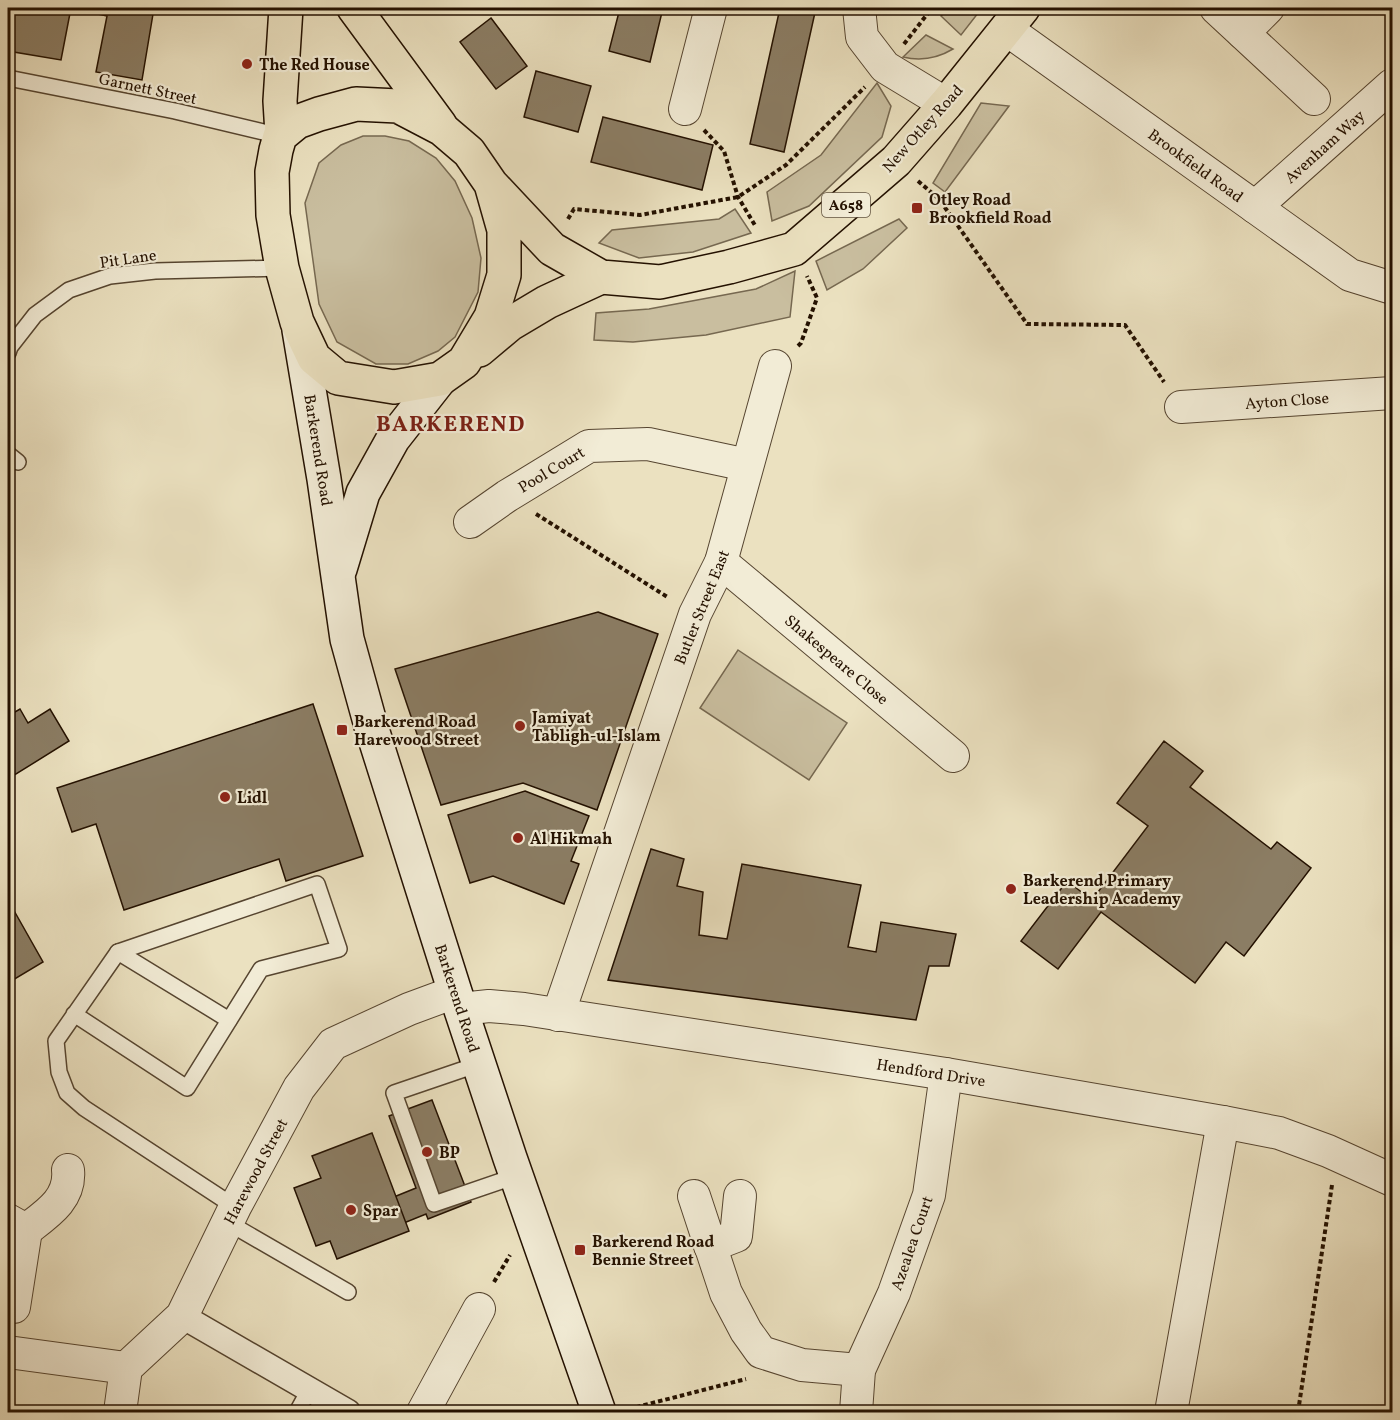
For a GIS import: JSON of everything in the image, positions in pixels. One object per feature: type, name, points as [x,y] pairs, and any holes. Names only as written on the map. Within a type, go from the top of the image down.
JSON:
[{"type":"main road","points":[[281,135],[297,122],[356,104],[398,106],[442,129],[469,152],[491,184],[504,230],[504,274],[491,317],[452,371],[394,387],[338,378],[314,358],[297,322],[282,268],[273,215],[272,171],[281,135],[280,101],[286,8]]},
{"type":"main road","points":[[354,8],[442,129]]},
{"type":"main road","name":"New Otley Road","points":[[452,371],[510,324],[547,302],[601,277],[660,282],[729,267],[794,249],[896,161],[946,104],[1015,18]]},
{"type":"main road","name":"New Otley Road","points":[[491,184],[601,277]]},
{"type":"main road","name":"Barkerend Road","points":[[297,322],[312,400],[346,639],[368,715],[458,1000],[531,1220],[618,1412]]},
{"type":"main road","name":"Barkerend Road","points":[[338,578],[363,493],[393,439],[452,371]]},
{"type":"street","points":[[685,109],[711,8]]},
{"type":"street","points":[[859,8],[862,37],[885,67],[946,104]]},
{"type":"street","points":[[1216,8],[1314,99]]},
{"type":"street","points":[[1244,33],[1268,8]]},
{"type":"street","name":"Brookfield Road","points":[[1015,18],[1255,207],[1350,275],[1392,288]]},
{"type":"street","name":"Avenham Way","points":[[1255,207],[1392,84]]},
{"type":"street","name":"Butler Street East","points":[[558,1015],[695,614],[721,562],[775,366]]},
{"type":"street","name":"Ayton Close","points":[[1181,407],[1392,393]]},
{"type":"street","name":"Pool Court","points":[[470,522],[507,496],[589,446],[648,444],[747,465]]},
{"type":"street","name":"Shakespeare Close","points":[[721,562],[953,756]]},
{"type":"street","name":"Hendford Drive","points":[[458,1000],[946,1074],[1222,1122],[1279,1133],[1392,1180]]},
{"type":"street","name":"Harewood Street","points":[[126,1368],[182,1316],[231,1215],[299,1088],[333,1044],[409,1009],[458,1000]]},
{"type":"street","name":"Azealea Court","points":[[856,1413],[859,1370],[894,1293],[929,1195],[946,1074]]},
{"type":"street","points":[[1172,1413],[1222,1122]]},
{"type":"street","points":[[14,1307],[17,1225],[58,1205],[69,1178],[68,1170]]},
{"type":"street","points":[[694,1196],[726,1293],[746,1331],[761,1352],[802,1365],[859,1370]]},
{"type":"street","points":[[710,1246],[736,1236],[740,1196]]},
{"type":"street","points":[[423,1413],[479,1309]]},
{"type":"street","points":[[182,1316],[348,1413]]},
{"type":"street","points":[[8,1352],[126,1368],[120,1413]]},
{"type":"lane","name":"Garnett Street","points":[[8,78],[176,111],[281,135]]},
{"type":"lane","name":"Pit Lane","points":[[8,353],[10,347],[35,315],[69,290],[110,276],[155,271],[282,268]]},
{"type":"lane","points":[[74,1014],[187,1088],[261,969],[339,949],[317,884],[118,952],[74,1014],[56,1041],[59,1072],[67,1093],[84,1108],[231,1215],[348,1292]]},
{"type":"lane","points":[[118,952],[229,1020]]},
{"type":"lane","points":[[479,1064],[394,1093],[434,1204],[516,1176]]},
{"type":"lane","points":[[297,1413],[309,1390]]},
{"type":"path","points":[[557,238],[574,209],[640,215],[738,196],[786,165],[885,67],[932,8]]},
{"type":"path","points":[[685,109],[724,151],[738,196],[757,228],[794,249],[817,298],[801,343],[775,366]]},
{"type":"path","points":[[896,161],[939,199],[1027,324],[1125,326],[1181,407]]},
{"type":"path","points":[[507,496],[695,614]]},
{"type":"path","points":[[1298,1413],[1336,1155]]},
{"type":"path","points":[[479,1309],[531,1220]]},
{"type":"path","points":[[618,1412],[748,1379]]},
{"type":"shaded area","points":[[948,8],[982,8],[961,35],[941,16]]},
{"type":"shaded area","points":[[926,35],[953,49],[929,58],[903,57]]},
{"type":"shaded area","points":[[877,83],[891,106],[882,137],[809,206],[772,221],[767,192],[821,155]]},
{"type":"shaded area","points":[[981,103],[1009,106],[945,192],[933,183]]},
{"type":"shaded area","points":[[363,136],[385,136],[409,141],[436,158],[455,181],[472,218],[481,258],[478,292],[455,337],[438,351],[408,364],[376,364],[337,342],[319,304],[305,203],[319,163],[341,145]]},
{"type":"shaded area","points":[[735,209],[751,233],[693,252],[639,258],[599,243],[612,230],[719,219]]},
{"type":"shaded area","points":[[899,219],[907,228],[863,269],[827,290],[816,261]]},
{"type":"shaded area","points":[[795,271],[790,317],[706,335],[633,342],[594,340],[596,313],[649,309],[756,289]]},
{"type":"shaded area","points":[[738,650],[847,723],[809,780],[700,708]]},
{"type":"building","points":[[8,8],[71,8],[61,60],[8,51]]},
{"type":"building","points":[[71,8],[154,8],[142,80],[96,72],[107,16]]},
{"type":"building","points":[[620,8],[663,8],[650,62],[609,51]]},
{"type":"building","points":[[780,8],[816,8],[784,152],[750,144]]},
{"type":"building","points":[[491,18],[527,66],[496,89],[460,42]]},
{"type":"building","points":[[536,71],[591,86],[578,132],[524,117]]},
{"type":"building","points":[[603,117],[713,145],[702,190],[591,162]]},
{"type":"building","name":"Jamiyat Tabligh-ul-Islam","points":[[598,612],[658,634],[597,810],[523,783],[441,805],[395,669]]},
{"type":"building","points":[[313,704],[363,856],[286,881],[279,859],[124,910],[96,824],[72,832],[57,788]]},
{"type":"building","points":[[20,709],[28,723],[50,709],[69,741],[8,779],[8,716]]},
{"type":"building","points":[[1164,741],[1203,771],[1190,787],[1271,849],[1277,842],[1311,868],[1244,956],[1226,942],[1195,983],[1101,912],[1058,969],[1021,941],[1067,881],[1092,900],[1148,826],[1117,803]]},
{"type":"building","name":"Al Hikmah","points":[[525,791],[589,816],[571,861],[579,864],[564,904],[493,876],[470,883],[448,815]]},
{"type":"building","points":[[651,849],[684,859],[677,886],[703,892],[699,935],[727,939],[742,864],[861,885],[848,947],[876,952],[881,922],[956,934],[949,966],[929,966],[916,1020],[608,980]]},
{"type":"building","points":[[8,900],[43,962],[8,983]]},
{"type":"building","name":"BP","points":[[432,1100],[471,1202],[428,1219],[426,1214],[394,1227],[384,1201],[416,1188],[389,1116]]},
{"type":"building","name":"Spar","points":[[372,1133],[409,1231],[337,1259],[330,1241],[316,1246],[294,1188],[321,1178],[312,1156]]},
{"type":"place","name":"The Red House","points":[[247,64]]},
{"type":"place","name":"Otley Road Brookfield Road","points":[[917,208]]},
{"type":"place","name":"Jamiyat Tabligh-ul-Islam","points":[[520,726]]},
{"type":"place","name":"Barkerend Road Harewood Street","points":[[342,730]]},
{"type":"place","name":"Lidl","points":[[225,797]]},
{"type":"place","name":"Al Hikmah","points":[[518,838]]},
{"type":"place","name":"Barkerend Primary Leadership Academy","points":[[1011,889]]},
{"type":"place","name":"BP","points":[[427,1152]]},
{"type":"place","name":"Spar","points":[[351,1210]]},
{"type":"place","name":"Barkerend Road Bennie Street","points":[[580,1250]]},
{"type":"district","name":"BARKEREND","points":[[451,423]]}]
